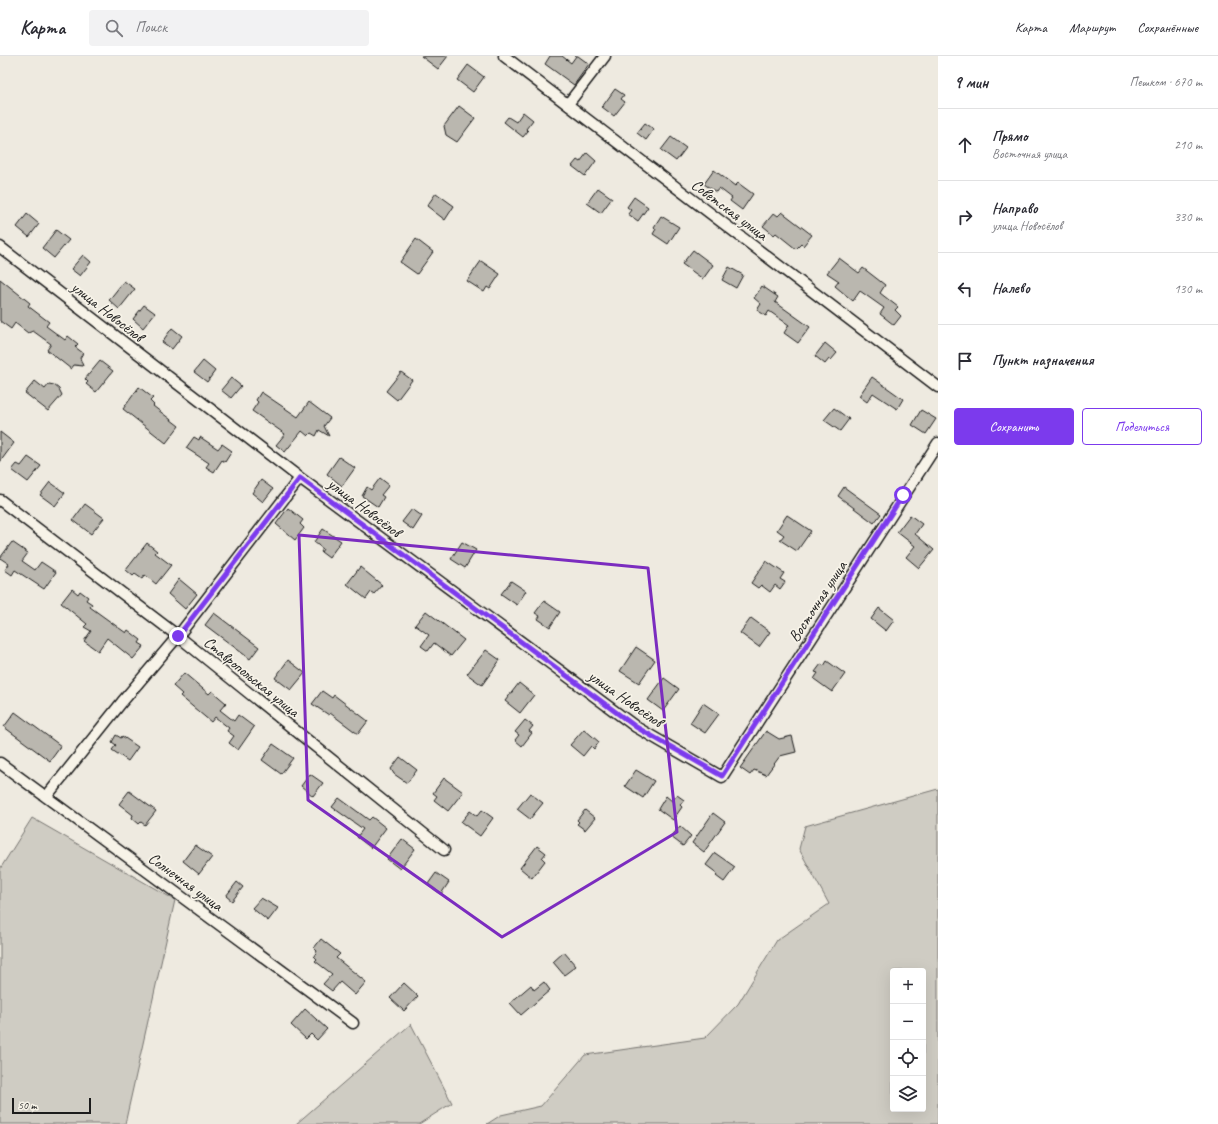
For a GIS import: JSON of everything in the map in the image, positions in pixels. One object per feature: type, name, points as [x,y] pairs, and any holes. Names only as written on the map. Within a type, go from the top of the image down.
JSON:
[{"type":"street","name":"Советская улица","points":[[504,56],[938,387]]},
{"type":"street","points":[[568,104],[605,56]]},
{"type":"street","name":"улица Новосёлов","points":[[0,247],[300,478],[636,727],[722,776]]},
{"type":"street","name":"Восточная улица","points":[[722,776],[938,442]]},
{"type":"street","points":[[46,797],[122,702],[178,636],[300,478]]},
{"type":"street","name":"Ставропольская улица","points":[[0,500],[178,636],[444,850]]},
{"type":"street","name":"Солнечная улица","points":[[0,763],[354,1023]]},
{"type":"highlighted area","points":[[299,535],[648,568],[677,832],[502,937],[308,800]]},
{"type":"shaded area","points":[[938,789],[938,1124],[487,1124],[501,1115],[541,1106],[585,1055],[705,1038],[738,1004],[777,940],[829,904],[799,849],[805,826]]},
{"type":"shaded area","points":[[32,818],[175,900],[125,1124],[0,1124],[0,869]]},
{"type":"shaded area","points":[[411,1024],[452,1103],[419,1124],[296,1124]]},
{"type":"building","points":[[421,56],[448,56],[438,69]]},
{"type":"building","points":[[550,56],[562,56],[571,63],[576,56],[578,56],[589,64],[574,85],[545,64]]},
{"type":"building","points":[[468,65],[484,77],[473,92],[457,80]]},
{"type":"building","points":[[615,89],[624,95],[621,99],[625,102],[614,116],[602,107]]},
{"type":"building","points":[[459,106],[475,118],[457,142],[446,135],[444,126]]},
{"type":"building","points":[[523,112],[533,120],[526,129],[528,131],[523,137],[504,122],[508,117],[516,122]]},
{"type":"building","points":[[645,123],[654,129],[646,140],[637,133]]},
{"type":"building","points":[[671,137],[686,148],[676,161],[661,150]]},
{"type":"building","points":[[587,153],[596,161],[585,176],[572,166],[577,160],[580,162]]},
{"type":"building","points":[[714,170],[735,186],[738,183],[753,194],[742,210],[730,201],[732,198],[719,188],[716,192],[704,184]]},
{"type":"building","points":[[598,188],[612,198],[601,213],[587,203]]},
{"type":"building","points":[[436,193],[454,206],[445,220],[427,206]]},
{"type":"building","points":[[634,197],[648,207],[638,221],[628,214],[631,210],[627,207]]},
{"type":"building","points":[[782,212],[812,235],[803,246],[801,244],[796,249],[776,233],[774,235],[763,226],[774,213],[778,216]]},
{"type":"building","points":[[27,214],[39,224],[29,237],[17,227]]},
{"type":"building","points":[[661,216],[679,227],[668,244],[653,234],[656,229],[654,227]]},
{"type":"building","points":[[56,230],[69,240],[54,258],[42,248]]},
{"type":"building","points":[[416,239],[433,252],[417,274],[400,262]]},
{"type":"building","points":[[693,250],[713,265],[703,279],[682,264]]},
{"type":"building","points":[[83,255],[91,262],[80,276],[71,269]]},
{"type":"building","points":[[839,258],[859,273],[863,268],[885,285],[880,293],[898,307],[895,310],[901,316],[894,325],[880,314],[884,308],[860,291],[853,301],[835,286],[839,281],[827,273]]},
{"type":"building","points":[[481,261],[500,274],[490,289],[487,287],[484,292],[467,281]]},
{"type":"building","points":[[729,267],[743,275],[736,288],[722,280]]},
{"type":"building","points":[[0,279],[30,303],[28,306],[49,322],[46,326],[65,340],[68,336],[78,344],[75,347],[83,353],[80,358],[83,366],[74,365],[71,369],[47,350],[51,344],[33,331],[28,333],[15,323],[11,329],[0,321]]},
{"type":"building","points":[[124,281],[135,289],[119,309],[109,300]]},
{"type":"building","points":[[762,286],[778,297],[775,302],[810,327],[798,343],[784,333],[789,325],[769,311],[766,316],[757,310],[761,304],[754,298]]},
{"type":"building","points":[[144,305],[155,313],[143,328],[133,319]]},
{"type":"building","points":[[172,328],[182,336],[172,349],[162,342]]},
{"type":"building","points":[[825,343],[837,353],[825,364],[815,356]]},
{"type":"building","points":[[100,361],[113,371],[96,392],[86,384],[88,382],[85,379]]},
{"type":"building","points":[[203,361],[215,371],[207,382],[194,372]]},
{"type":"building","points":[[401,372],[412,380],[397,400],[386,391]]},
{"type":"building","points":[[872,377],[903,399],[897,409],[873,393],[867,402],[859,396]]},
{"type":"building","points":[[231,378],[241,386],[231,398],[221,390]]},
{"type":"building","points":[[35,381],[45,389],[49,384],[54,385],[59,389],[62,395],[48,411],[25,393]]},
{"type":"building","points":[[139,387],[153,398],[150,401],[154,405],[153,406],[179,426],[166,443],[123,409]]},
{"type":"building","points":[[261,392],[298,417],[309,402],[330,418],[324,426],[329,436],[319,430],[316,436],[311,433],[308,436],[302,431],[285,452],[276,445],[285,434],[252,411],[258,402],[256,400]]},
{"type":"building","points":[[834,408],[849,419],[840,431],[824,420]]},
{"type":"building","points":[[921,410],[936,419],[926,434],[912,425]]},
{"type":"building","points":[[0,432],[14,443],[0,462]]},
{"type":"building","points":[[194,437],[199,440],[200,437],[218,449],[222,444],[232,451],[225,462],[222,460],[214,472],[206,467],[209,463],[186,448]]},
{"type":"building","points":[[28,457],[41,466],[28,482],[12,470],[17,464],[21,466]]},
{"type":"building","points":[[339,457],[355,468],[342,486],[327,474]]},
{"type":"building","points":[[380,478],[389,485],[381,495],[384,497],[378,507],[362,496],[367,487],[371,490]]},
{"type":"building","points":[[261,480],[273,489],[263,502],[252,493]]},
{"type":"building","points":[[50,482],[65,493],[55,506],[40,495]]},
{"type":"building","points":[[844,487],[881,514],[874,523],[838,496]]},
{"type":"building","points":[[85,504],[104,518],[91,534],[73,520]]},
{"type":"building","points":[[288,508],[303,520],[300,524],[304,528],[295,540],[276,524]]},
{"type":"building","points":[[412,509],[422,516],[413,530],[402,522]]},
{"type":"building","points":[[787,515],[811,531],[797,551],[780,540],[784,535],[777,530]]},
{"type":"building","points":[[910,515],[922,524],[915,534],[934,550],[919,568],[906,557],[915,546],[897,532]]},
{"type":"building","points":[[323,529],[341,541],[329,558],[321,552],[323,549],[314,542]]},
{"type":"building","points":[[12,542],[28,553],[22,561],[35,570],[41,562],[56,572],[44,589],[15,570],[12,575],[5,570],[9,564],[0,558]]},
{"type":"building","points":[[462,542],[476,550],[465,568],[451,559]]},
{"type":"building","points":[[147,543],[157,551],[155,553],[171,565],[156,584],[145,575],[142,579],[135,574],[133,576],[126,570]]},
{"type":"building","points":[[766,561],[784,573],[780,579],[785,582],[780,589],[775,585],[770,592],[761,585],[758,588],[751,583]]},
{"type":"building","points":[[360,567],[382,585],[374,594],[371,592],[366,599],[347,584]]},
{"type":"building","points":[[179,579],[197,594],[185,609],[168,594]]},
{"type":"building","points":[[511,581],[526,591],[517,605],[501,594]]},
{"type":"building","points":[[72,589],[78,594],[80,591],[88,597],[86,600],[92,604],[90,607],[126,633],[128,630],[141,640],[139,643],[144,646],[133,659],[107,638],[98,651],[84,641],[91,631],[84,627],[87,624],[61,603]]},
{"type":"building","points":[[544,601],[560,612],[550,627],[538,619],[540,616],[535,613]]},
{"type":"building","points":[[879,608],[894,620],[886,631],[871,619]]},
{"type":"building","points":[[426,611],[464,640],[451,656],[434,643],[428,651],[421,646],[429,635],[415,625]]},
{"type":"building","points":[[214,613],[259,647],[250,659],[205,625]]},
{"type":"building","points":[[751,618],[770,632],[759,647],[740,633]]},
{"type":"building","points":[[636,647],[655,660],[639,683],[620,671]]},
{"type":"building","points":[[486,650],[500,660],[482,685],[467,674]]},
{"type":"building","points":[[288,660],[305,673],[291,690],[275,678]]},
{"type":"building","points":[[827,661],[845,674],[832,692],[814,679],[818,673],[815,672],[821,664],[824,666]]},
{"type":"building","points":[[184,673],[209,694],[212,691],[226,703],[220,710],[234,721],[238,715],[254,727],[238,750],[229,743],[234,736],[227,731],[229,728],[215,717],[211,722],[180,696],[182,694],[173,686]]},
{"type":"building","points":[[664,678],[679,689],[663,711],[648,700]]},
{"type":"building","points":[[519,683],[534,695],[520,713],[505,701]]},
{"type":"building","points":[[322,691],[332,698],[334,695],[368,721],[358,734],[330,713],[329,715],[312,704]]},
{"type":"building","points":[[703,703],[719,714],[705,733],[690,723]]},
{"type":"building","points":[[15,712],[61,746],[50,761],[4,727]]},
{"type":"building","points":[[525,720],[533,726],[529,731],[532,733],[522,746],[515,740],[519,735],[515,732]]},
{"type":"building","points":[[584,729],[599,742],[594,749],[591,746],[583,756],[570,745]]},
{"type":"building","points":[[766,731],[779,739],[792,736],[796,752],[780,756],[766,775],[754,770],[750,775],[740,768]]},
{"type":"building","points":[[116,735],[121,738],[122,736],[138,747],[128,761],[112,750],[116,745],[112,742]]},
{"type":"building","points":[[273,744],[293,758],[281,774],[262,760]]},
{"type":"building","points":[[400,757],[417,770],[407,783],[394,774],[391,769]]},
{"type":"building","points":[[636,770],[654,781],[643,798],[625,786]]},
{"type":"building","points":[[310,774],[323,783],[313,796],[301,786]]},
{"type":"building","points":[[444,778],[463,792],[448,811],[434,800],[437,796],[433,793]]},
{"type":"building","points":[[129,791],[156,811],[145,825],[141,822],[139,824],[132,818],[133,815],[119,804]]},
{"type":"building","points":[[530,793],[543,803],[530,819],[517,809]]},
{"type":"building","points":[[677,795],[684,800],[680,805],[682,807],[673,820],[658,809],[666,796],[672,801]]},
{"type":"building","points":[[339,798],[369,820],[372,817],[386,828],[371,848],[357,837],[363,829],[332,807]]},
{"type":"building","points":[[482,810],[493,818],[480,836],[461,822],[470,811],[477,816]]},
{"type":"building","points":[[585,810],[595,818],[585,830],[577,824],[579,822],[577,820]]},
{"type":"building","points":[[713,813],[725,822],[704,852],[692,843]]},
{"type":"building","points":[[680,826],[691,836],[683,846],[671,837]]},
{"type":"building","points":[[402,839],[415,849],[400,869],[387,859]]},
{"type":"building","points":[[195,845],[212,857],[199,874],[183,861]]},
{"type":"building","points":[[537,846],[546,853],[542,858],[545,861],[532,878],[520,868]]},
{"type":"building","points":[[715,853],[735,867],[724,882],[716,876],[718,874],[706,865]]},
{"type":"building","points":[[436,873],[449,882],[441,894],[428,884]]},
{"type":"building","points":[[237,882],[243,887],[232,901],[226,896]]},
{"type":"building","points":[[261,898],[278,908],[268,921],[252,908]]},
{"type":"building","points":[[321,939],[340,954],[336,958],[366,982],[355,995],[340,982],[332,991],[323,984],[332,974],[315,961],[317,959],[314,956],[317,951],[314,948]]},
{"type":"building","points":[[564,952],[576,966],[564,975],[553,962]]},
{"type":"building","points":[[544,982],[550,990],[521,1015],[510,1003],[531,985],[534,990]]},
{"type":"building","points":[[404,983],[418,996],[404,1011],[390,998]]},
{"type":"building","points":[[305,1009],[327,1029],[317,1040],[311,1034],[306,1039],[291,1025]]},
{"type":"route","points":[[178,636],[300,478],[636,727],[722,776],[903,495]]}]
